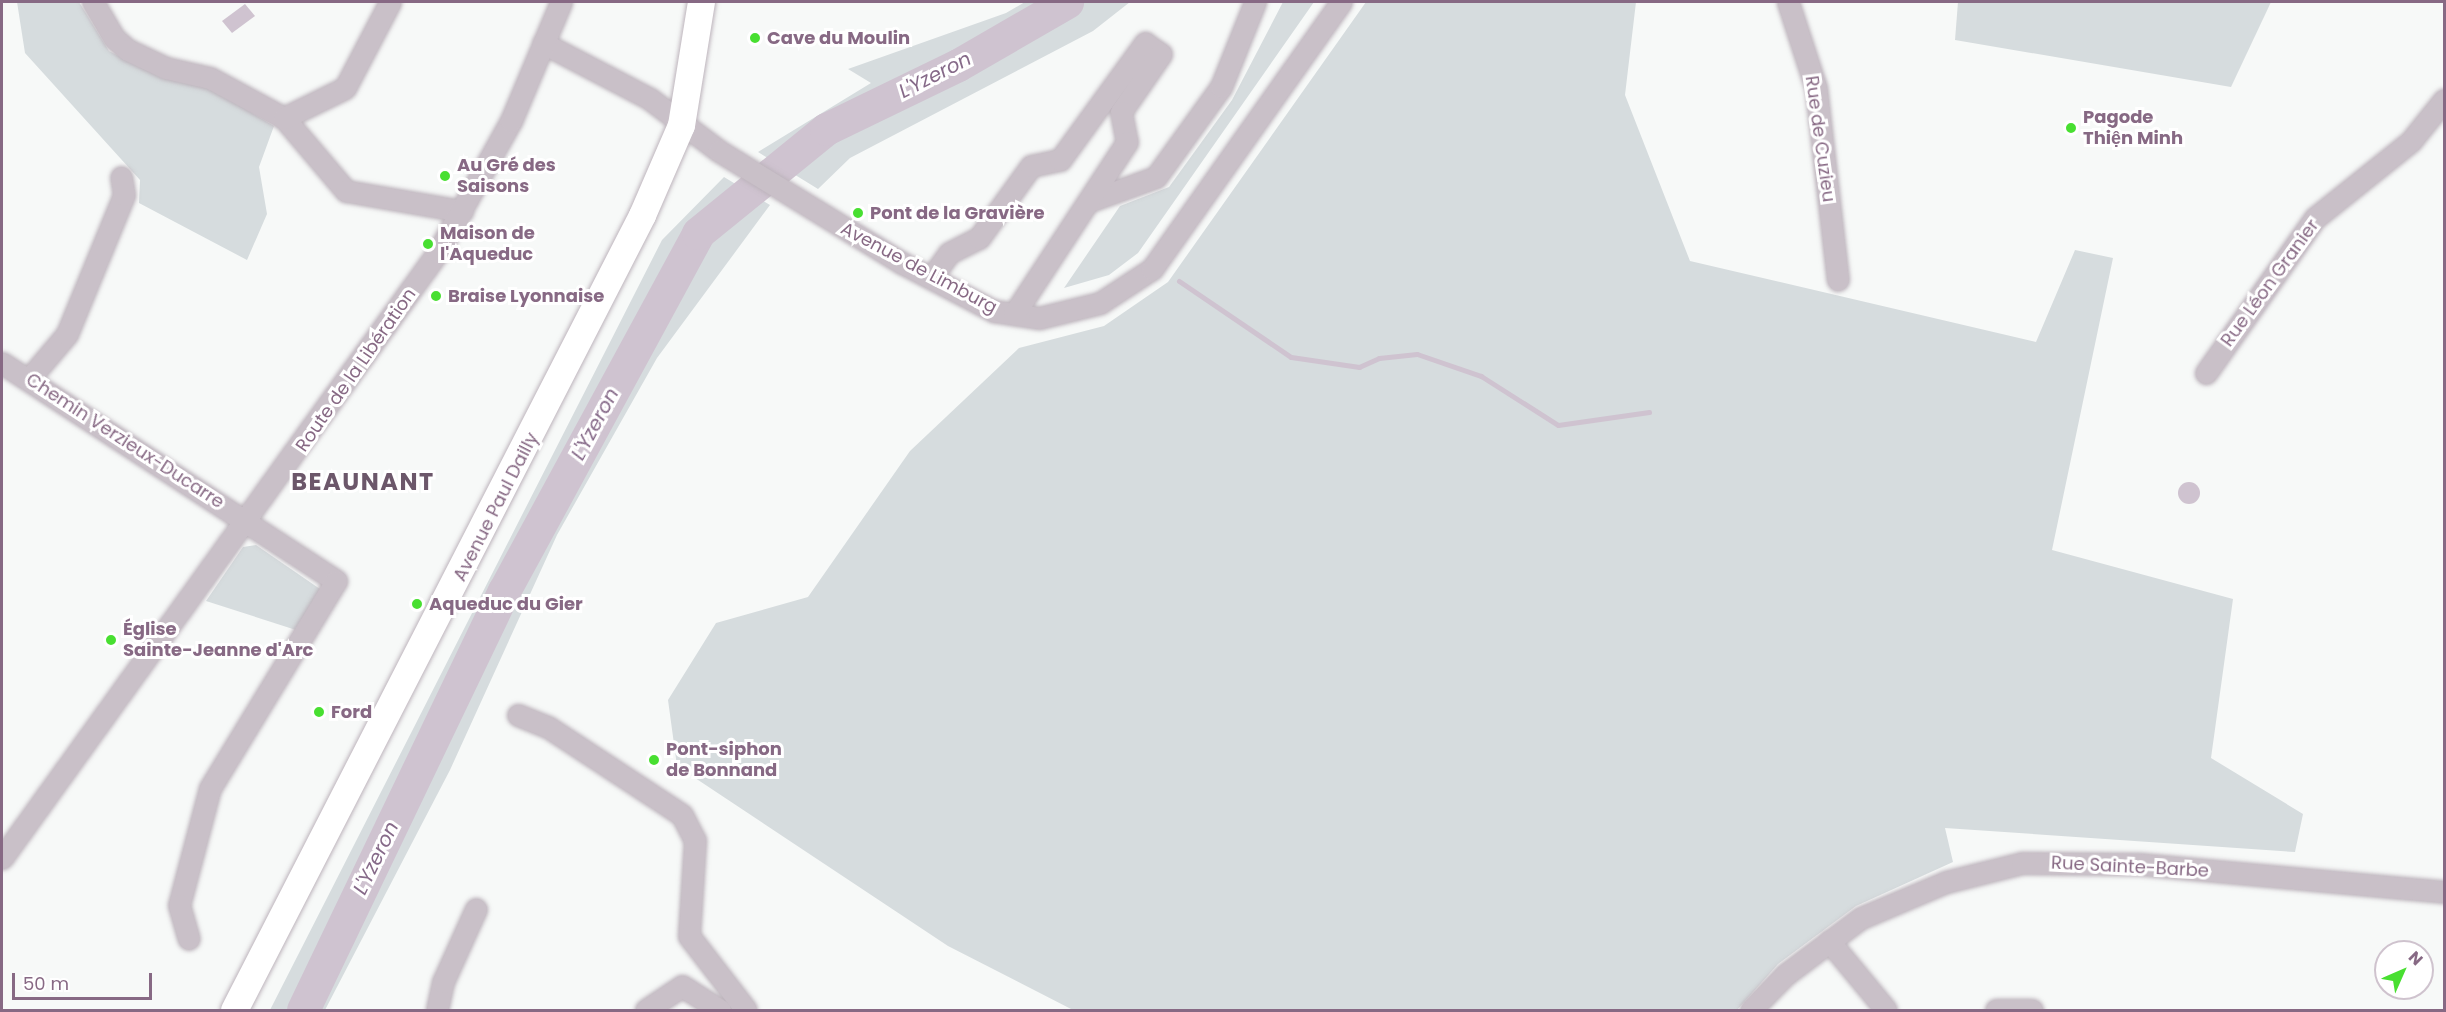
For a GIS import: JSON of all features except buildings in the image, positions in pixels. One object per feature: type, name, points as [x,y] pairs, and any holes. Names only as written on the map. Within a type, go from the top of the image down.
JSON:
[{"type":"main road","points":[[681,125],[701,2]]},
{"type":"main road","name":"Avenue Paul Dailly","points":[[234,1011],[556,390],[681,125]]},
{"type":"street","points":[[93,2],[114,38],[128,50],[166,68],[210,78],[284,118],[346,192],[462,211]]},
{"type":"street","points":[[284,118],[345,88],[390,2]]},
{"type":"street","name":"Route de la Libération","points":[[2,858],[247,522],[462,211],[511,121],[561,2]]},
{"type":"street","points":[[1089,201],[1156,177],[1221,87],[1255,2]]},
{"type":"street","name":"Avenue de Limburg","points":[[543,43],[650,99],[681,125],[732,159],[931,278],[994,311],[1039,318],[1100,303],[1152,269],[1341,2]]},
{"type":"street","name":"Rue de Cuzieu","points":[[1788,2],[1816,88],[1838,280]]},
{"type":"street","points":[[931,278],[949,253],[979,238],[1031,166],[1060,160],[1145,43],[1161,54],[1121,112],[1127,142],[1089,192],[1089,201],[1014,314]]},
{"type":"street","name":"Rue Léon Granier","points":[[2206,373],[2315,218],[2411,141],[2445,100]]},
{"type":"street","points":[[29,379],[67,334],[124,195],[121,177]]},
{"type":"street","name":"Chemin Verzieux-Ducarre","points":[[2,363],[336,581],[210,788],[179,905],[189,939]]},
{"type":"street","points":[[518,715],[548,727],[682,815],[695,840],[689,936],[746,1011]]},
{"type":"street","name":"Rue Sainte-Barbe","points":[[1751,1011],[1829,940],[1861,918],[1946,882],[2022,863],[2067,860],[2445,892]]},
{"type":"street","points":[[437,1011],[443,982],[476,909]]},
{"type":"street","points":[[1829,940],[1886,1011]]},
{"type":"street","points":[[646,1011],[682,986],[720,1011]]},
{"type":"street","points":[[1996,1011],[2032,1011]]},
{"type":"shaded area","points":[[17,2],[79,2],[109,51],[162,78],[208,87],[274,126],[259,167],[267,214],[247,260],[139,203],[140,180],[25,53]]},
{"type":"shaded area","points":[[1025,2],[1130,2],[1093,31],[850,158],[818,189],[758,152],[871,83],[848,69],[1006,13]]},
{"type":"shaded area","points":[[1283,2],[1314,2],[1138,253],[1109,275],[1064,288],[1120,206],[1169,187],[1232,100]]},
{"type":"shaded area","points":[[1366,2],[1636,2],[1625,95],[1690,261],[2036,342],[2075,250],[2113,258],[2052,550],[2233,599],[2211,758],[2303,814],[2295,852],[1945,828],[1953,862],[1856,906],[1778,964],[1737,1010],[1073,1010],[948,946],[677,766],[668,700],[716,623],[808,597],[910,451],[1019,348],[1104,326],[1168,282]]},
{"type":"shaded area","points":[[1958,2],[2271,2],[2231,87],[1955,40]]},
{"type":"shaded area","points":[[245,4],[255,16],[232,33],[222,21]]},
{"type":"shaded area","points":[[724,177],[770,205],[657,358],[557,535],[450,770],[325,1010],[270,1010],[662,240]]},
{"type":"shaded area","points":[[2189,482],[2197,485],[2200,493],[2197,501],[2189,504],[2181,501],[2178,493],[2181,485]]},
{"type":"shaded area","points":[[256,545],[320,589],[296,630],[206,601],[243,547]]},
{"type":"waterway","name":"L'Yzeron","points":[[303,1010],[504,591],[698,233],[826,129],[958,65],[1067,2]]},
{"type":"waterway","points":[[1179,281],[1291,357],[1359,367],[1379,358],[1417,354],[1481,376],[1558,425],[1649,412]]},
{"type":"place","name":"Cave du Moulin","points":[[755,38]]},
{"type":"place","name":"Pagode Thiện Minh","points":[[2071,128]]},
{"type":"place","name":"Au Gré des Saisons","points":[[445,176]]},
{"type":"place","name":"Pont de la Gravière","points":[[858,213]]},
{"type":"place","name":"Maison de l'Aqueduc","points":[[428,244]]},
{"type":"place","name":"Braise Lyonnaise","points":[[436,296]]},
{"type":"place","name":"Aqueduc du Gier","points":[[417,604]]},
{"type":"place","name":"Église Sainte-Jeanne d'Arc","points":[[111,640]]},
{"type":"place","name":"Ford","points":[[319,712]]},
{"type":"place","name":"Pont-siphon de Bonnand","points":[[654,760]]},
{"type":"district","name":"BEAUNANT","points":[[363,482]]}]
